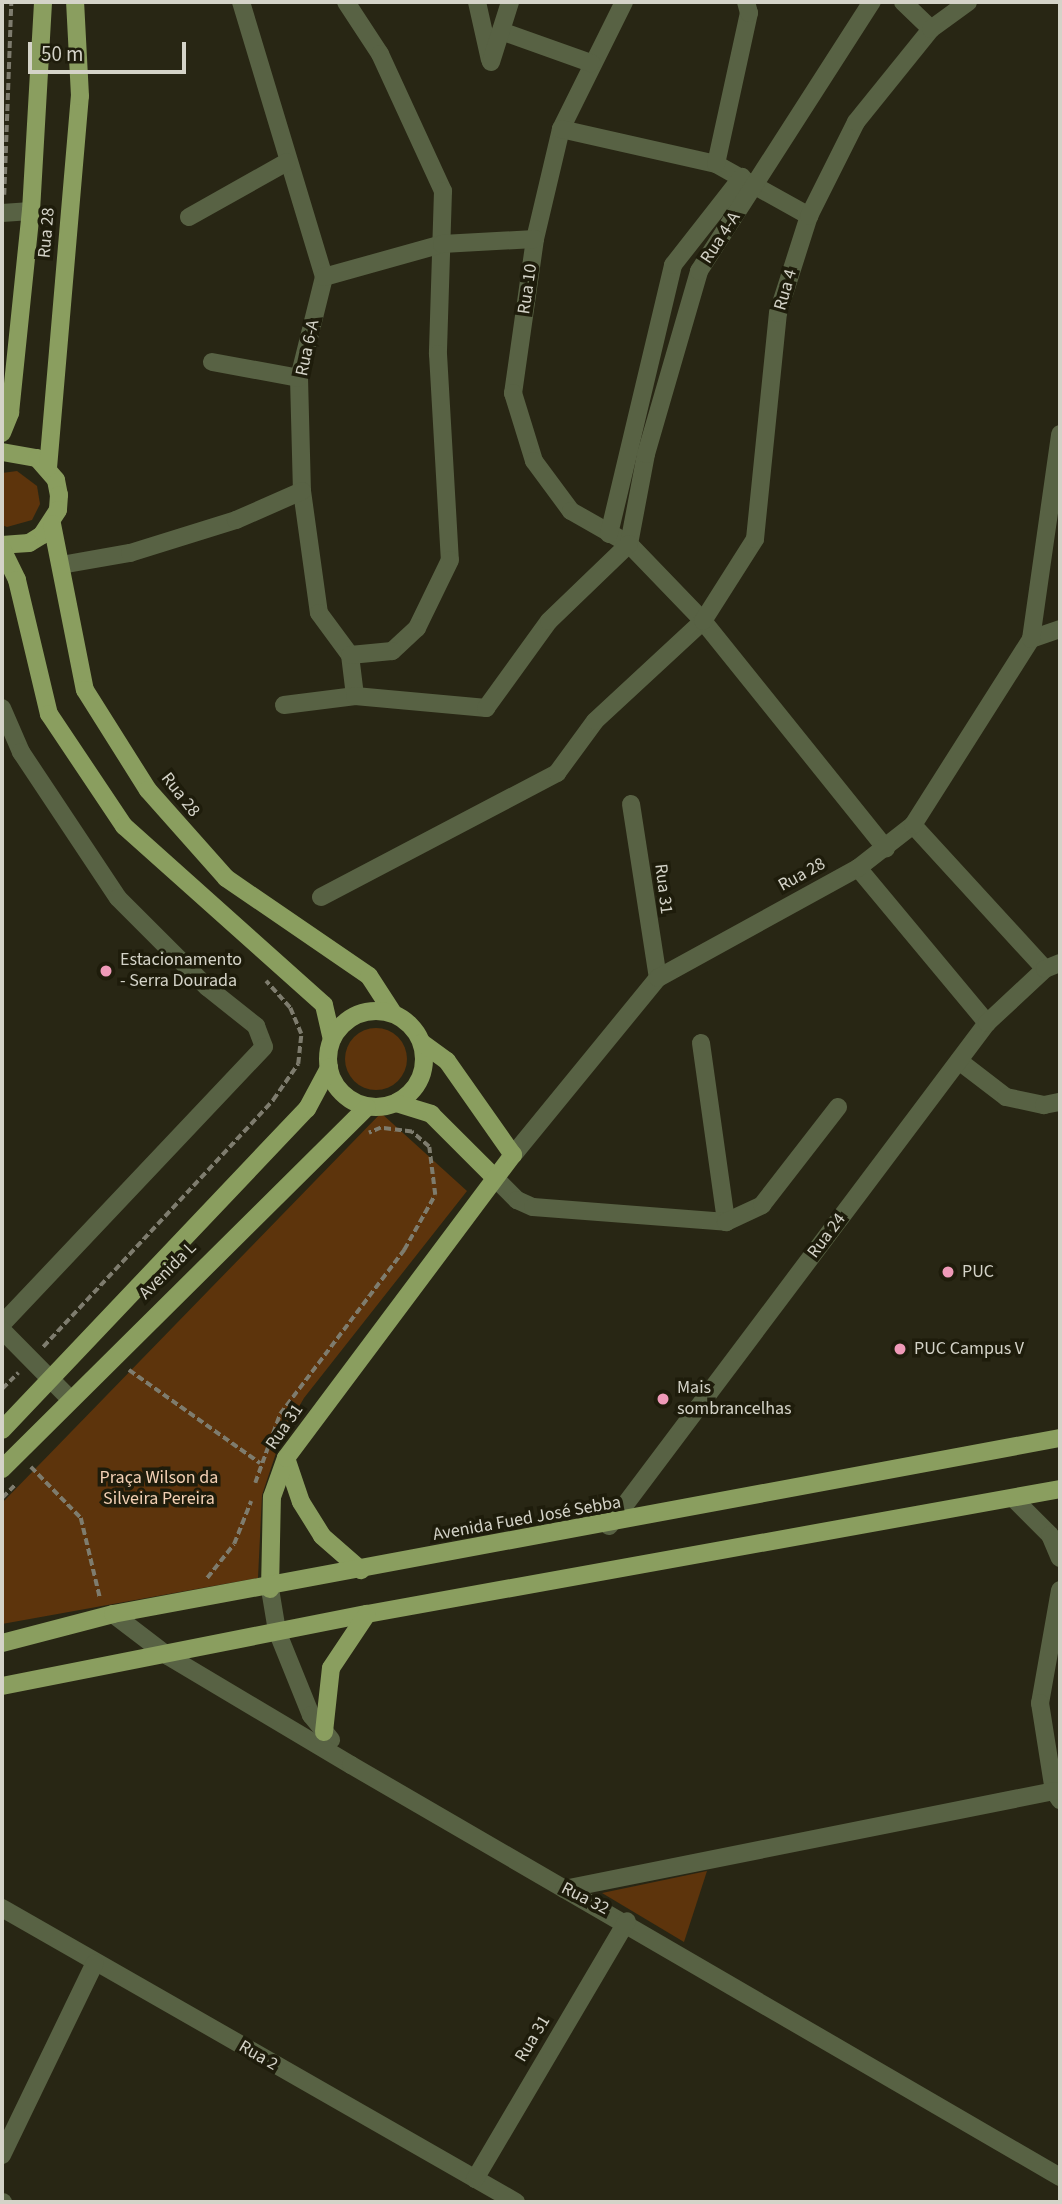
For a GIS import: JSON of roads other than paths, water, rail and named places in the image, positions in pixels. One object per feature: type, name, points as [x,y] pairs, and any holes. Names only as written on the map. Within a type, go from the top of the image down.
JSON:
[{"type":"main road","name":"Rua 28","points":[[2,433],[10,413],[31,211],[43,2]]},
{"type":"main road","name":"Rua 28","points":[[48,468],[80,96],[75,2]]},
{"type":"main road","points":[[2,452],[23,452],[48,468],[59,495],[52,524],[29,543],[2,547],[17,580],[50,714],[124,826],[324,1005],[332,1039],[329,1068],[342,1093],[367,1107],[396,1103],[431,1114],[494,1177]]},
{"type":"main road","name":"Rua 28","points":[[52,524],[85,690],[148,790],[226,878],[369,976],[393,1013]]},
{"type":"main road","points":[[332,1039],[345,1022],[364,1012],[393,1013],[416,1030],[422,1043],[423,1071],[417,1085],[396,1103]]},
{"type":"main road","points":[[422,1043],[447,1061],[513,1155]]},
{"type":"main road","name":"Avenida L","points":[[2,1430],[307,1109],[329,1068]]},
{"type":"main road","name":"Avenida L","points":[[2,1469],[69,1398],[367,1107]]},
{"type":"main road","name":"Rua 31","points":[[270,1589],[272,1497],[283,1465],[494,1177],[513,1155]]},
{"type":"main road","name":"Avenida Fued José Sebba","points":[[2,1643],[108,1616],[270,1589],[360,1570],[608,1526],[1060,1438]]},
{"type":"main road","points":[[283,1465],[322,1536],[360,1570]]},
{"type":"main road","points":[[2,1686],[169,1656],[367,1614],[1015,1500],[1060,1489]]},
{"type":"main road","points":[[324,1732],[331,1668],[367,1614]]},
{"type":"street","points":[[241,2],[287,162],[324,277],[442,244],[535,239]]},
{"type":"street","points":[[346,2],[380,54],[443,191],[438,354],[450,560],[409,636],[392,651],[350,655]]},
{"type":"street","points":[[477,2],[491,62],[510,2]]},
{"type":"street","name":"Rua 10","points":[[624,2],[591,63],[561,129],[535,239],[513,393],[534,461],[571,511],[629,544],[703,621],[886,849]]},
{"type":"street","points":[[716,164],[749,13],[746,2]]},
{"type":"street","name":"Rua 4-A","points":[[629,544],[646,454],[699,271],[748,181],[872,2]]},
{"type":"street","points":[[903,2],[931,29]]},
{"type":"street","name":"Rua 4","points":[[703,621],[755,539],[778,313],[808,216],[856,122],[931,29],[968,2]]},
{"type":"street","points":[[500,31],[591,63]]},
{"type":"street","points":[[561,129],[716,164],[808,216]]},
{"type":"street","points":[[189,217],[287,162]]},
{"type":"street","name":"Rua 4-A","points":[[609,534],[673,265],[748,181]]},
{"type":"street","points":[[2,208],[31,211]]},
{"type":"street","name":"Rua 6-A","points":[[324,277],[299,378],[302,491],[319,613],[350,655],[355,696]]},
{"type":"street","points":[[212,362],[299,378]]},
{"type":"street","name":"Rua 28","points":[[513,1155],[658,978],[858,868],[914,825],[958,763],[1031,639],[1060,434]]},
{"type":"street","points":[[61,565],[166,542],[302,491]]},
{"type":"street","points":[[284,705],[355,696],[486,709],[549,621],[629,544]]},
{"type":"street","points":[[321,897],[557,773],[595,720],[703,621]]},
{"type":"street","points":[[1031,639],[1060,629]]},
{"type":"street","points":[[2,708],[20,752],[118,898],[240,1013],[261,1035],[264,1047],[2,1324]]},
{"type":"street","name":"Rua 31","points":[[631,804],[658,978]]},
{"type":"street","points":[[914,825],[1053,966]]},
{"type":"street","points":[[858,868],[987,1023]]},
{"type":"street","name":"Rua 24","points":[[608,1526],[987,1023],[1053,966]]},
{"type":"street","points":[[701,1043],[726,1222]]},
{"type":"street","points":[[959,1061],[1006,1097],[1044,1105],[1060,1102]]},
{"type":"street","points":[[494,1177],[517,1200],[533,1207],[726,1222],[762,1205],[838,1107]]},
{"type":"street","points":[[2,1330],[69,1398]]},
{"type":"street","points":[[1015,1500],[1050,1535],[1060,1558]]},
{"type":"street","name":"Rua 31","points":[[270,1589],[277,1631],[310,1715],[351,1765]]},
{"type":"street","points":[[564,1889],[1057,1796],[1040,1703],[1060,1590]]},
{"type":"street","name":"Rua 32","points":[[108,1616],[169,1656],[351,1765],[564,1889],[627,1921],[1060,2177]]},
{"type":"street","name":"Rua 2","points":[[2,1908],[516,2202]]},
{"type":"street","name":"Rua 31","points":[[475,2179],[627,1921]]},
{"type":"street","points":[[2,2155],[95,1963]]},
{"type":"place","name":"Estacionamento - Serra Dourada","points":[[106,971]]},
{"type":"place","name":"PUC","points":[[948,1272]]},
{"type":"place","name":"PUC Campus V","points":[[900,1349]]},
{"type":"place","name":"Mais sombrancelhas","points":[[663,1399]]},
{"type":"park label","name":"Praça Wilson da Silveira Pereira","points":[[159,1489]]}]
